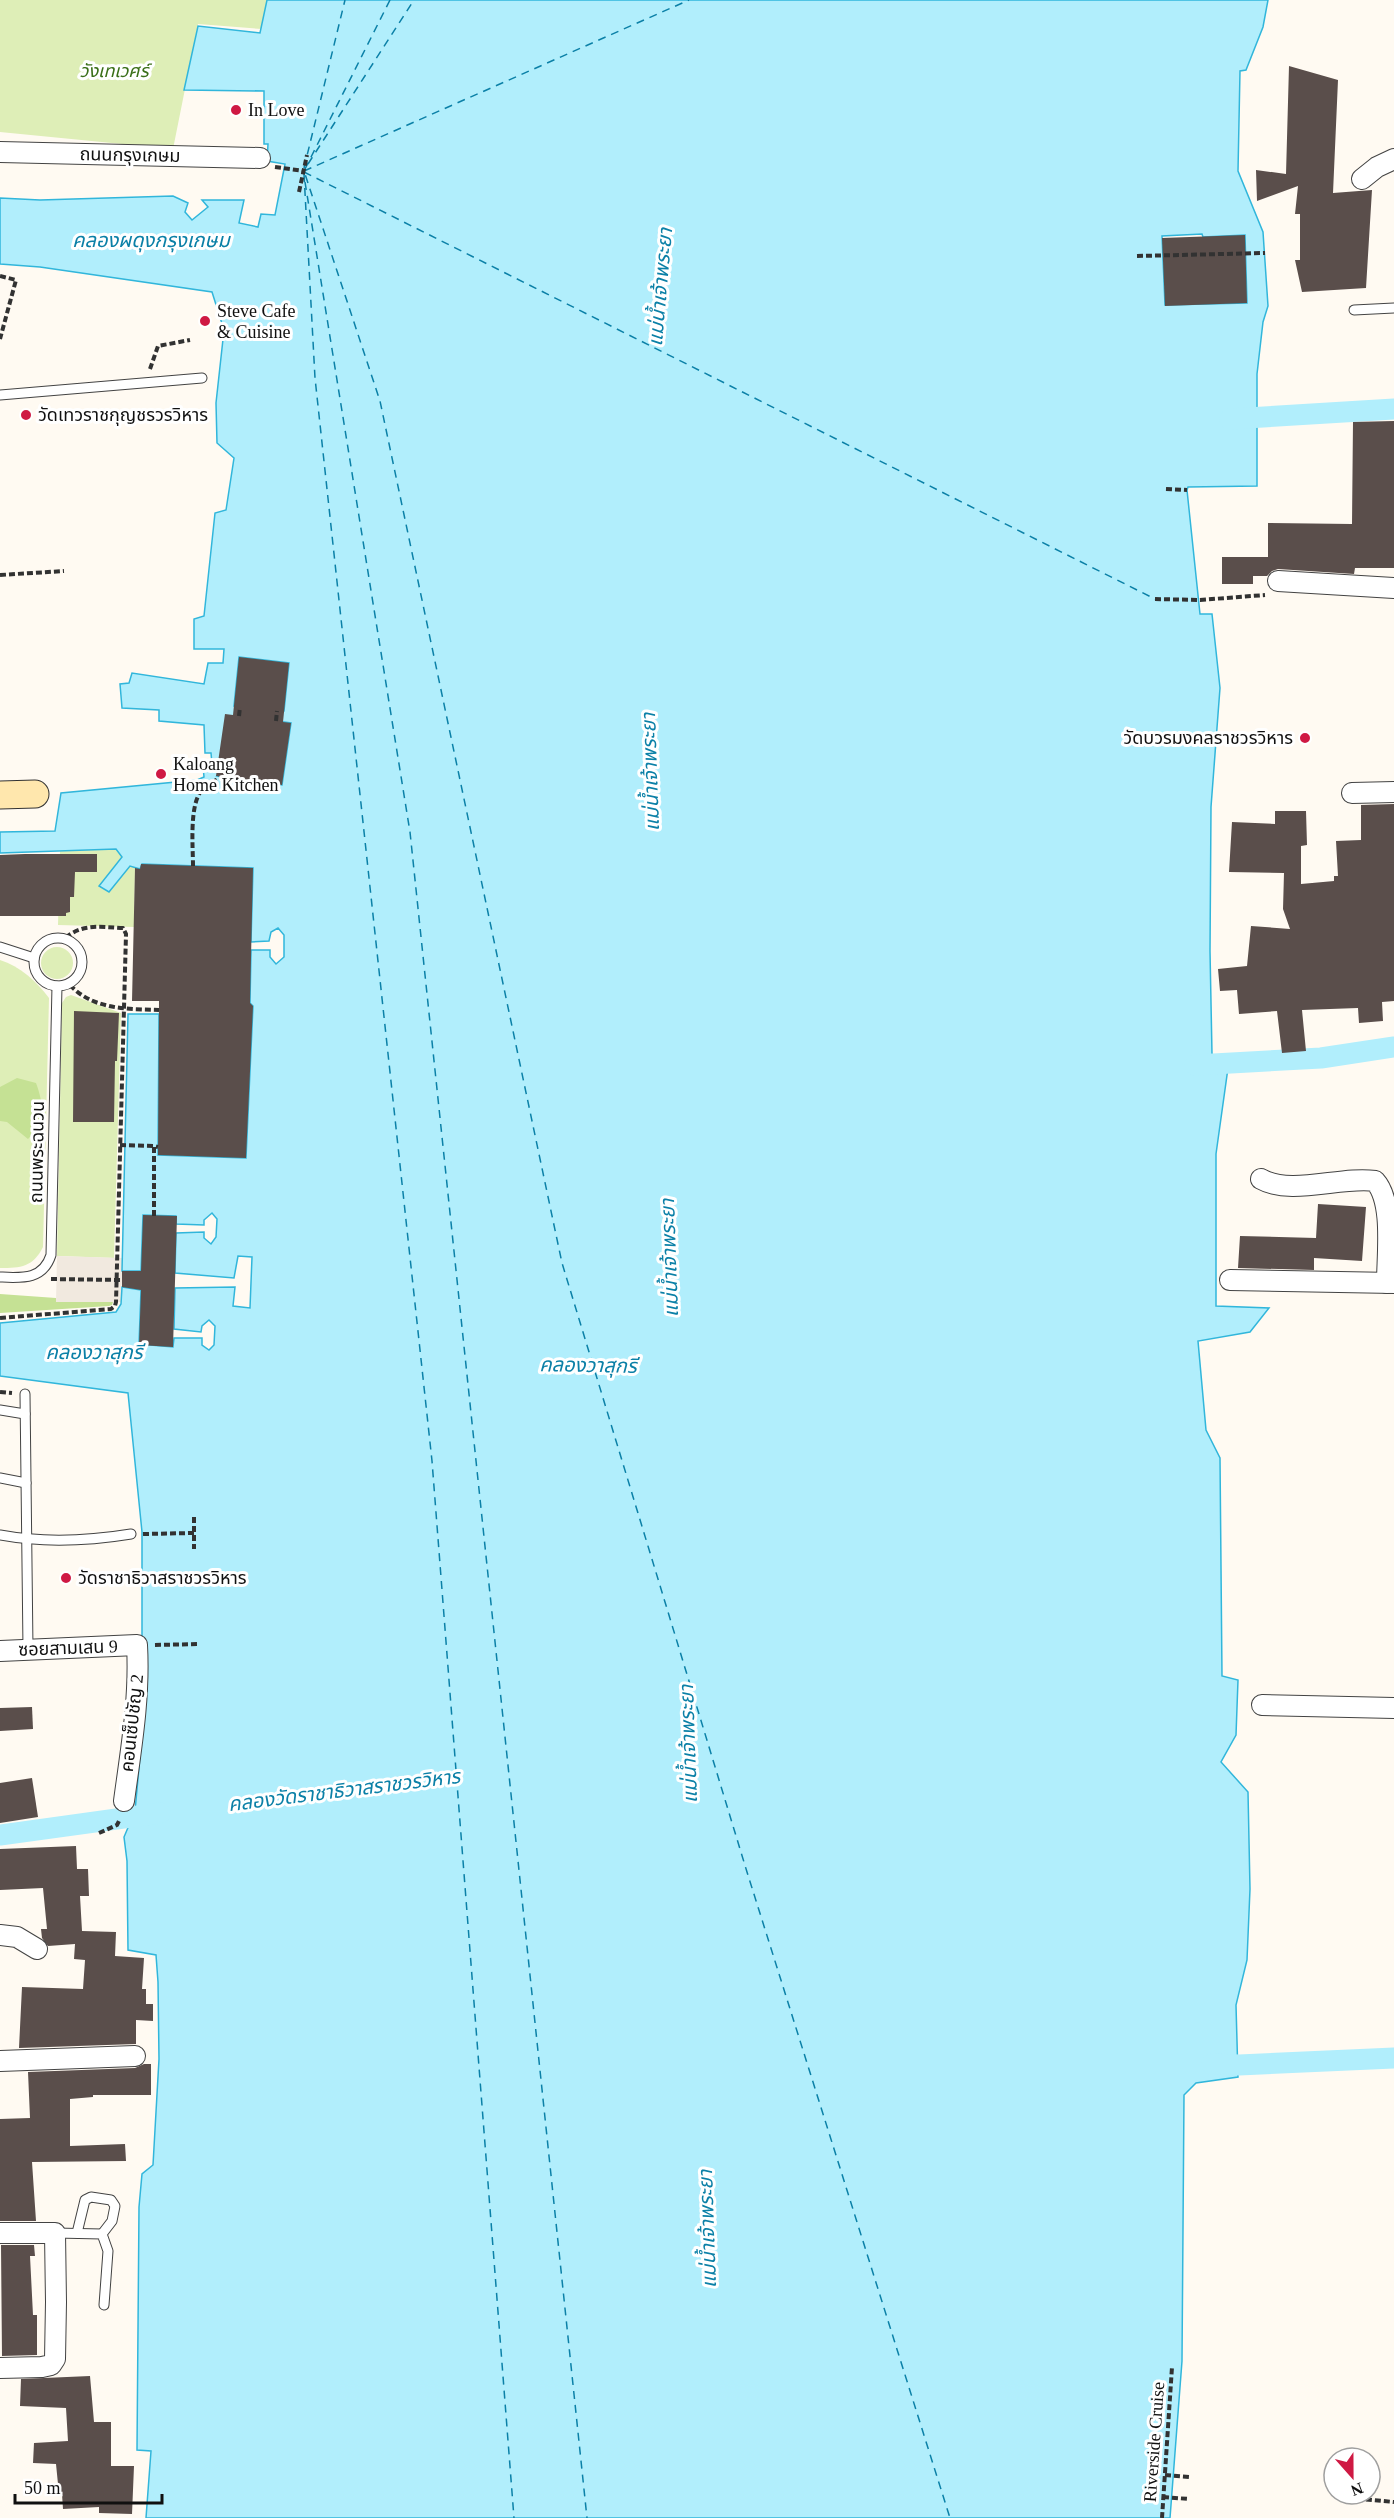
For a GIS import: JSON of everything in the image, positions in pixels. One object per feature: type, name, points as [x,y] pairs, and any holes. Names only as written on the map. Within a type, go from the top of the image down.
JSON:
[{"type":"street","name":"ถนนกรุงเกษม","points":[[0,152],[170,156],[265,162]]},
{"type":"street","points":[[1362,179],[1377,167],[1394,159]]},
{"type":"street","points":[[1278,581],[1394,588]]},
{"type":"street","points":[[1352,793],[1394,792]]},
{"type":"street","points":[[0,795],[35,794]]},
{"type":"street","points":[[1230,1280],[1390,1283],[1386,1202],[1381,1187],[1375,1180],[1272,1185],[1261,1179]]},
{"type":"street","name":"ซอยสามเสน 9","points":[[0,1651],[137,1645]]},
{"type":"street","name":"คอนเซ็ปชัญ 2","points":[[124,1801],[136,1713],[137,1645]]},
{"type":"street","points":[[1262,1706],[1394,1708]]},
{"type":"street","points":[[0,1929],[32,1927]]},
{"type":"street","points":[[0,1935],[17,1937],[37,1949]]},
{"type":"street","points":[[0,2061],[135,2056]]},
{"type":"street","points":[[0,2233],[55,2233],[57,2302],[53,2362],[42,2367],[0,2368]]},
{"type":"lane","points":[[1354,310],[1394,308]]},
{"type":"lane","points":[[0,395],[202,378]]},
{"type":"lane","points":[[64,939],[77,947],[82,962],[77,976],[68,984],[57,986],[42,981],[33,966],[34,958],[41,944],[48,940],[64,939]]},
{"type":"lane","points":[[0,947],[34,958]]},
{"type":"lane","name":"ถนนพระฉนวน","points":[[39,1273],[48,1263],[51,1255],[57,986]]},
{"type":"lane","points":[[0,1277],[28,1278],[39,1273]]},
{"type":"lane","points":[[25,1394],[28,1650]]},
{"type":"lane","points":[[0,1410],[25,1414]]},
{"type":"lane","points":[[0,1479],[26,1483]]},
{"type":"lane","points":[[0,1535],[27,1540],[80,1539],[131,1534]]},
{"type":"lane","points":[[77,2233],[81,2209],[85,2200],[91,2197],[111,2200],[115,2206],[112,2221],[102,2234]]},
{"type":"lane","points":[[55,2233],[102,2234]]},
{"type":"lane","points":[[102,2234],[108,2251],[104,2305]]},
{"type":"path","points":[[299,192],[307,155]]},
{"type":"path","points":[[265,162],[304,171]]},
{"type":"path","points":[[1137,256],[1265,253]]},
{"type":"path","points":[[0,276],[16,280],[0,339]]},
{"type":"path","points":[[146,381],[158,346],[190,340]]},
{"type":"path","points":[[1166,489],[1187,490]]},
{"type":"path","points":[[0,575],[64,571]]},
{"type":"path","points":[[1155,598],[1200,600],[1272,594],[1278,581]]},
{"type":"path","points":[[239,716],[240,706]]},
{"type":"path","points":[[276,721],[277,711]]},
{"type":"path","points":[[193,866],[193,819],[196,803],[200,792],[222,777]]},
{"type":"path","points":[[0,1318],[111,1309],[116,1302],[126,934],[123,928],[84,927],[76,929],[64,939]]},
{"type":"path","points":[[68,984],[76,992],[114,1008],[159,1010]]},
{"type":"path","points":[[122,1145],[156,1147],[154,1216]]},
{"type":"path","points":[[39,1273],[56,1279],[122,1280]]},
{"type":"path","points":[[194,1517],[194,1549]]},
{"type":"path","points":[[131,1534],[194,1533]]},
{"type":"path","points":[[137,1645],[199,1644]]},
{"type":"path","name":"Riverside Cruise","points":[[1162,2518],[1172,2367]]},
{"type":"path","points":[[1165,2475],[1190,2477]]},
{"type":"path","points":[[1163,2497],[1189,2499]]},
{"type":"green space","name":"วังเทเวศร์","points":[[0,0],[268,0],[262,29],[198,24],[173,149],[0,132]]},
{"type":"green space","points":[[116,849],[135,868],[134,927],[58,925],[60,851]]},
{"type":"green space","points":[[57,947],[68,952],[73,963],[68,974],[57,979],[46,974],[41,963],[46,952]]},
{"type":"green space","points":[[0,960],[28,975],[49,998],[43,1247],[35,1259],[26,1265],[7,1268],[0,1268]]},
{"type":"green space","points":[[71,995],[121,1013],[114,1258],[57,1256],[62,1003],[66,997]]},
{"type":"green space","points":[[17,1078],[36,1083],[41,1099],[41,1120],[28,1139],[7,1122],[0,1121],[0,1087]]},
{"type":"green space","points":[[0,1294],[56,1298],[56,1302],[113,1302],[109,1306],[0,1313]]},
{"type":"shaded area","points":[[57,1256],[123,1258],[121,1302],[56,1302]]},
{"type":"water","points":[[267,0],[1268,0],[1263,27],[1246,70],[1240,71],[1238,171],[1263,232],[1268,306],[1263,322],[1257,374],[1257,486],[1188,487],[1187,490],[1200,614],[1212,614],[1220,688],[1211,807],[1212,1054],[1228,1068],[1216,1154],[1216,1306],[1269,1308],[1250,1332],[1198,1341],[1206,1430],[1220,1458],[1222,1676],[1238,1680],[1236,1735],[1221,1762],[1248,1792],[1250,1889],[1247,1960],[1236,2005],[1238,2077],[1196,2083],[1184,2095],[1182,2361],[1170,2518],[146,2518],[151,2451],[137,2450],[139,2207],[142,2174],[153,2165],[159,2059],[158,1982],[156,1955],[128,1950],[127,1861],[124,1837],[135,1811],[145,1702],[142,1669],[142,1532],[128,1393],[0,1376],[0,1323],[116,1312],[121,1304],[122,1287],[141,1290],[139,1344],[173,1347],[174,1338],[202,1338],[202,1345],[209,1350],[214,1345],[215,1326],[209,1320],[202,1326],[201,1332],[174,1329],[175,1288],[235,1287],[233,1306],[250,1308],[252,1257],[238,1256],[234,1278],[175,1273],[176,1233],[204,1232],[204,1238],[211,1244],[216,1237],[217,1219],[212,1213],[204,1220],[204,1225],[176,1224],[176,1216],[143,1215],[141,1271],[122,1271],[128,1014],[159,1014],[158,1155],[246,1158],[253,1006],[250,1003],[251,950],[270,950],[270,957],[276,964],[284,957],[284,935],[278,928],[271,932],[269,941],[251,942],[253,868],[142,864],[140,869],[130,866],[109,892],[99,886],[122,857],[116,849],[0,853],[0,832],[55,831],[61,793],[197,780],[204,777],[203,766],[212,764],[211,753],[205,753],[204,725],[159,721],[159,710],[122,708],[120,684],[129,683],[132,673],[204,684],[208,663],[223,663],[224,649],[194,649],[194,619],[204,616],[215,513],[226,510],[234,458],[217,443],[216,403],[224,330],[212,292],[40,267],[0,264],[0,198],[40,200],[173,196],[188,203],[185,212],[192,220],[208,207],[202,200],[244,200],[239,223],[258,227],[261,214],[275,215],[285,164],[267,161],[268,144],[264,144],[264,91],[184,90],[198,26],[260,33]],"holes":[[[1202,234],[1203,237],[1245,235],[1247,303],[1165,305],[1162,236]],[[239,657],[289,663],[284,711],[234,706]],[[276,721],[291,723],[282,785],[217,776]]]},
{"type":"building","points":[[1289,66],[1338,80],[1333,193],[1372,190],[1366,288],[1302,292],[1295,260],[1300,260],[1300,214],[1295,214],[1298,186],[1257,201],[1256,170],[1286,174]]},
{"type":"building","points":[[1245,235],[1247,303],[1165,306],[1162,238]]},
{"type":"building","points":[[1394,421],[1394,568],[1355,568],[1354,574],[1278,569],[1267,576],[1253,576],[1253,584],[1222,584],[1222,557],[1268,557],[1268,523],[1352,524],[1353,422]]},
{"type":"building","points":[[239,657],[289,663],[283,722],[291,723],[282,785],[216,776],[225,714],[233,715]]},
{"type":"building","points":[[1394,804],[1394,1001],[1382,1002],[1383,1021],[1359,1023],[1358,1008],[1302,1010],[1306,1051],[1282,1053],[1277,1011],[1239,1014],[1237,990],[1220,991],[1218,969],[1247,966],[1251,926],[1290,929],[1283,909],[1284,873],[1229,872],[1232,822],[1275,824],[1275,811],[1306,811],[1307,845],[1301,846],[1301,884],[1334,881],[1334,876],[1338,876],[1336,841],[1361,840],[1361,805]]},
{"type":"building","points":[[97,854],[97,872],[75,872],[74,897],[70,897],[70,912],[66,913],[66,916],[0,916],[0,855]]},
{"type":"building","points":[[141,864],[253,868],[250,1003],[253,1006],[246,1158],[158,1155],[159,1001],[132,1001],[135,868],[140,869]]},
{"type":"building","points":[[74,1011],[119,1013],[114,1122],[73,1122]]},
{"type":"building","points":[[1318,1204],[1366,1207],[1362,1261],[1314,1258],[1314,1270],[1238,1268],[1240,1236],[1316,1238]]},
{"type":"building","points":[[143,1215],[177,1216],[173,1347],[139,1345],[141,1290],[122,1287],[122,1271],[141,1271]]},
{"type":"building","points":[[32,1707],[33,1729],[0,1731],[0,1708]]},
{"type":"building","points":[[32,1778],[38,1817],[0,1823],[0,1783]]},
{"type":"building","points":[[76,1846],[77,1869],[88,1869],[89,1896],[80,1896],[82,1931],[116,1932],[115,1956],[144,1958],[142,1989],[146,1989],[146,2004],[153,2004],[153,2021],[136,2020],[136,2044],[19,2048],[22,1987],[83,1989],[85,1960],[74,1959],[75,1944],[48,1946],[42,1938],[41,1929],[47,1929],[43,1888],[0,1890],[0,1849]]},
{"type":"building","points":[[151,2064],[151,2095],[93,2095],[93,2097],[70,2099],[70,2146],[125,2144],[126,2161],[32,2162],[36,2221],[0,2221],[0,2119],[30,2118],[28,2072],[135,2068]]},
{"type":"building","points":[[1,2245],[34,2245],[35,2256],[30,2256],[33,2315],[37,2315],[37,2355],[2,2356]]},
{"type":"building","points":[[90,2376],[94,2422],[111,2422],[111,2466],[134,2466],[132,2514],[99,2513],[99,2507],[63,2509],[56,2464],[33,2463],[34,2443],[68,2441],[66,2408],[20,2406],[21,2379]]},
{"type":"waterway","points":[[1230,419],[1394,409]]},
{"type":"waterway","points":[[1195,1065],[1321,1058],[1394,1047]]},
{"type":"waterway","name":"คลองวัดราชาธิวาสราชวรวิหาร","points":[[0,1835],[160,1813]]},
{"type":"waterway","points":[[1212,2064],[1239,2065],[1394,2058]]},
{"type":"ferry route","points":[[304,168],[345,0]]},
{"type":"ferry route","points":[[390,0],[304,171],[380,401],[562,1263],[747,1872],[950,2518]]},
{"type":"ferry route","points":[[308,164],[414,0]]},
{"type":"ferry route","points":[[304,171],[689,0]]},
{"type":"ferry route","points":[[304,172],[1155,599]]},
{"type":"ferry route","points":[[304,174],[315,378],[432,1461],[514,2518]]},
{"type":"ferry route","points":[[305,182],[410,832],[587,2518]]},
{"type":"place","name":"In Love","points":[[236,110]]},
{"type":"place","name":"Steve Cafe & Cuisine","points":[[205,321]]},
{"type":"place","name":"วัดเทวราชกุญชรวรวิหาร","points":[[26,415]]},
{"type":"place","name":"วัดบวรมงคลราชวรวิหาร","points":[[1305,738]]},
{"type":"place","name":"Kaloang Home Kitchen","points":[[161,774]]},
{"type":"place","name":"วัดราชาธิวาสราชวรวิหาร","points":[[66,1578]]},
{"type":"water label","name":"คลองผดุงกรุงเกษม","points":[[151,240]]},
{"type":"water label","name":"แม่น้ำเจ้าพระยา","points":[[660,287]]},
{"type":"water label","name":"แม่น้ำเจ้าพระยา","points":[[650,772]]},
{"type":"water label","name":"แม่น้ำเจ้าพระยา","points":[[669,1258]]},
{"type":"water label","name":"คลองวาสุกรี","points":[[94,1352]]},
{"type":"water label","name":"คลองวาสุกรี","points":[[588,1365]]},
{"type":"water label","name":"แม่น้ำเจ้าพระยา","points":[[688,1744]]},
{"type":"water label","name":"แม่น้ำเจ้าพระยา","points":[[707,2229]]}]
